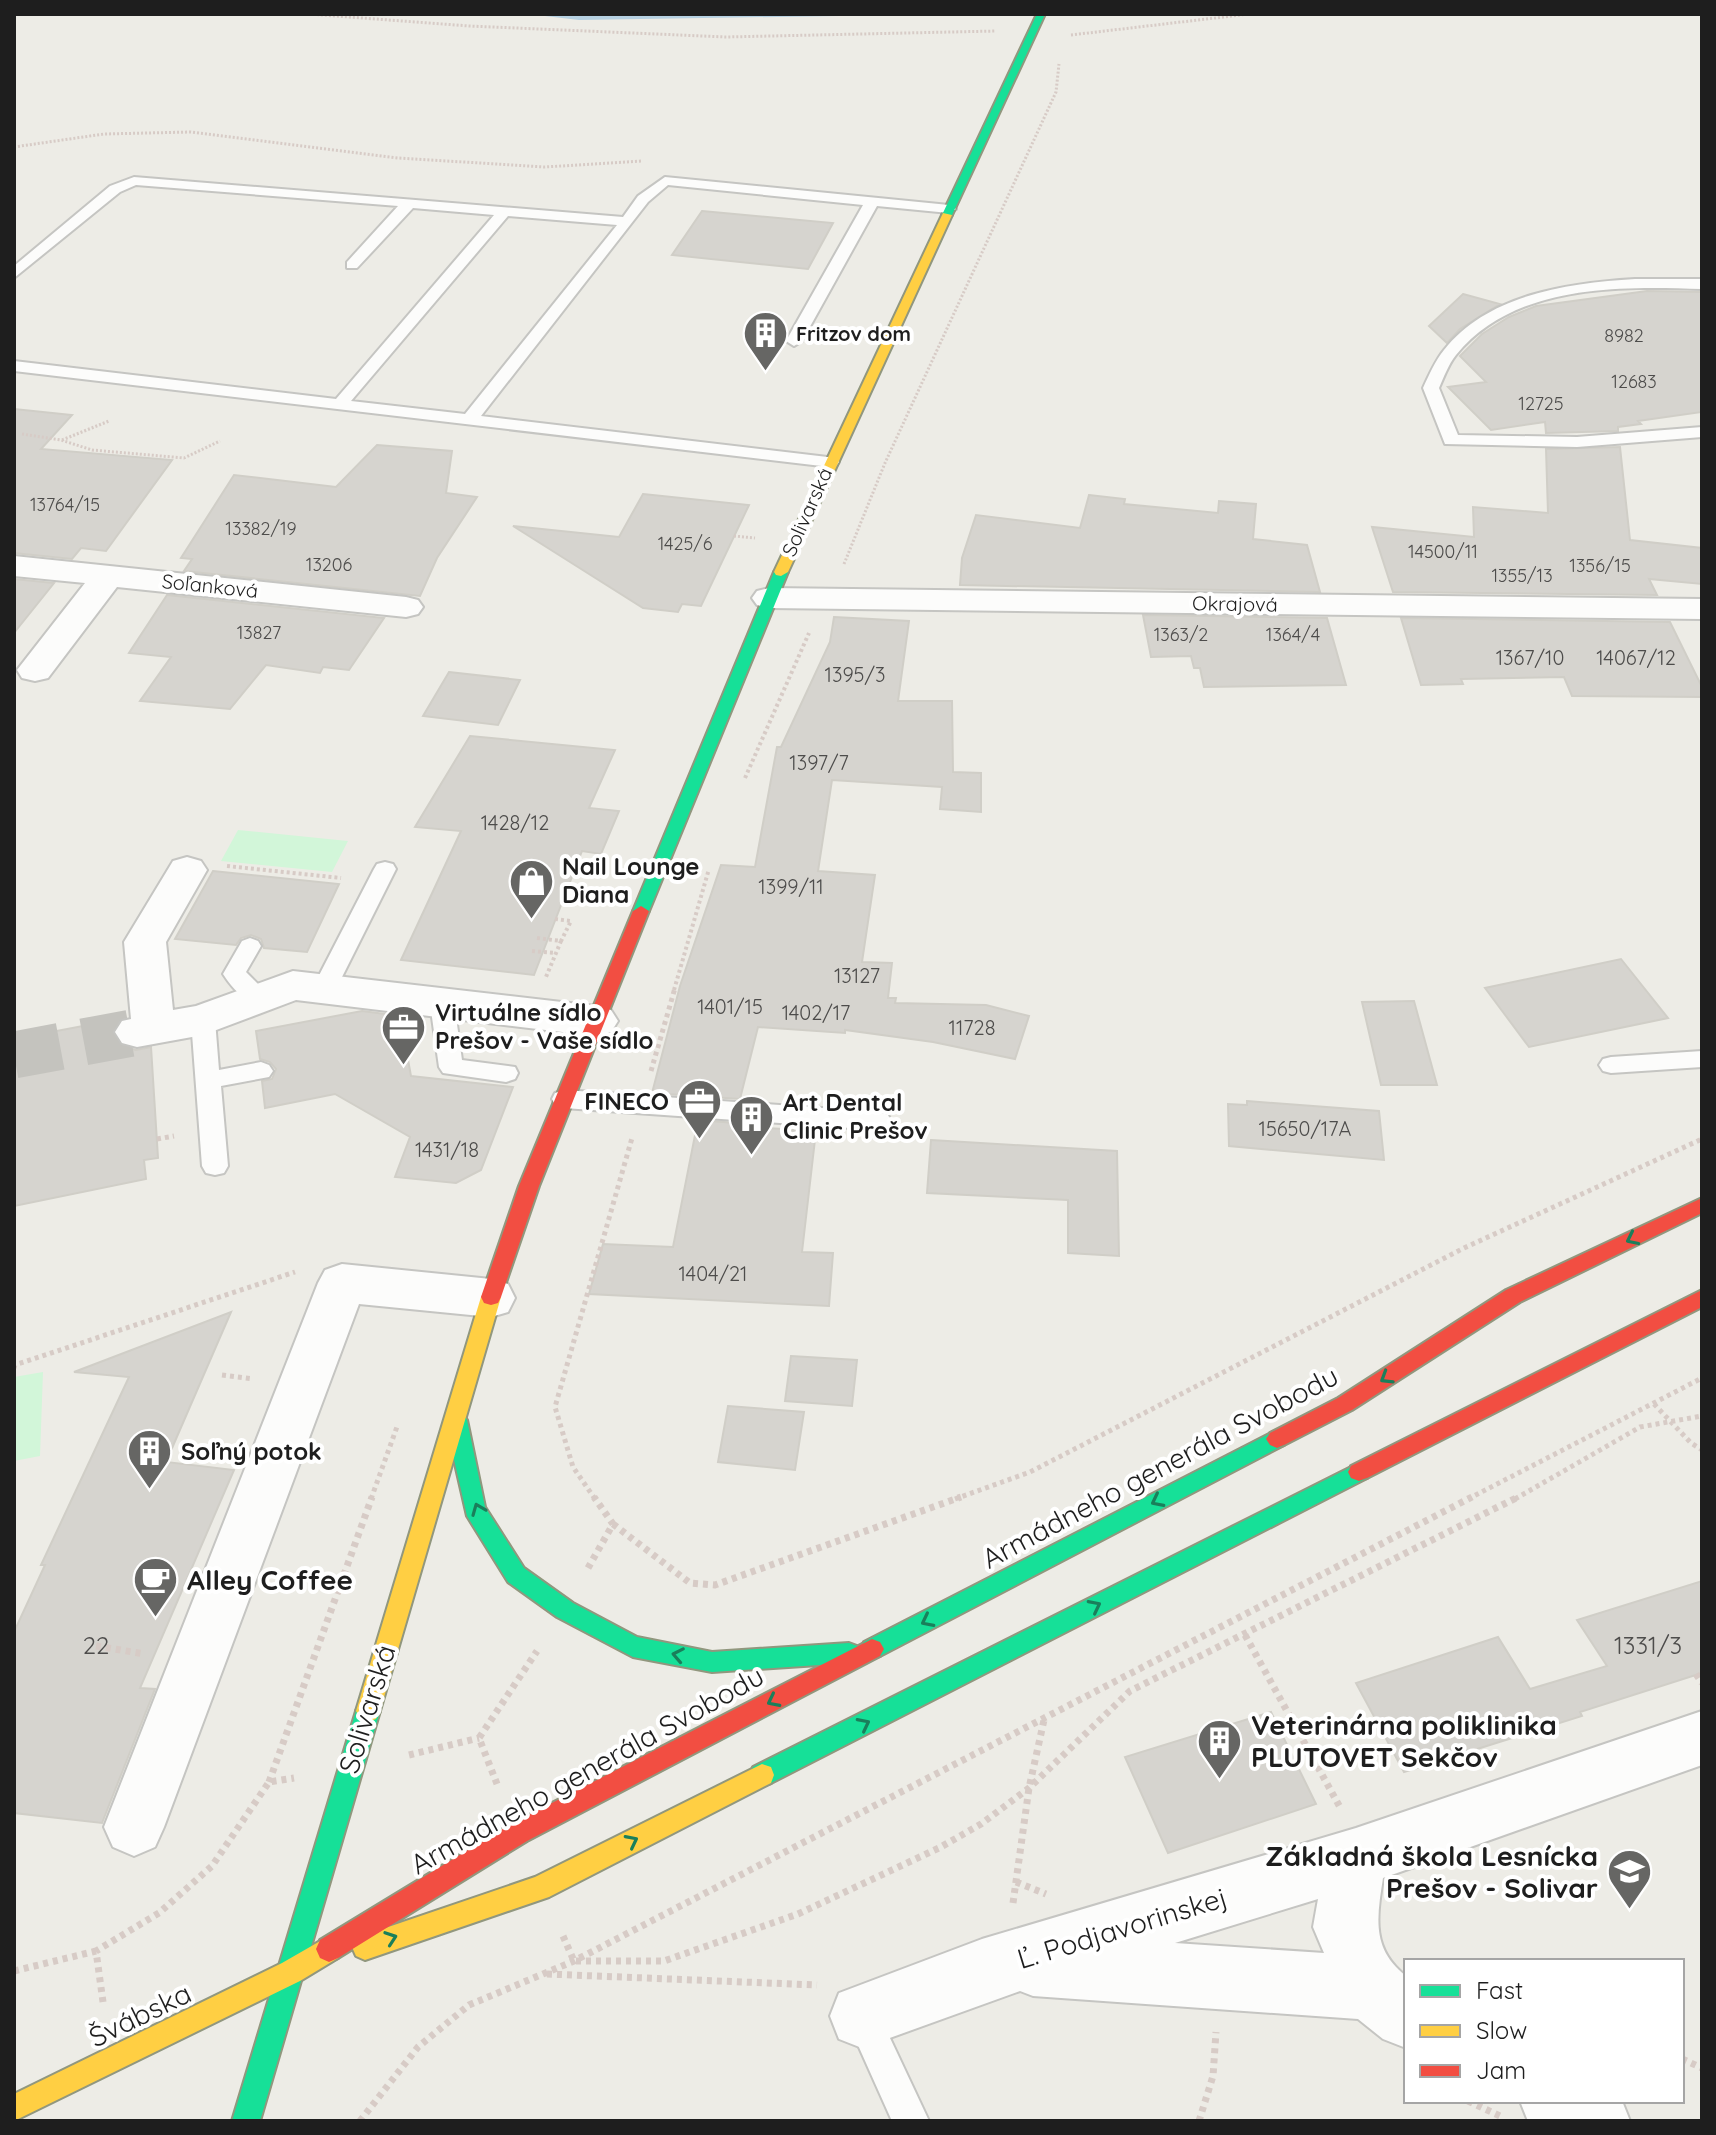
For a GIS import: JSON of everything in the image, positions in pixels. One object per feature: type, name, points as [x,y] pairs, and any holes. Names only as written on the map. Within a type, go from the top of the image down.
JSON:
[{"type":"street","name":"Solivarská","points":[[246,2121],[491,1298],[529,1186],[769,598],[1038,21]]},
{"type":"street","name":"Soľanková","points":[[14,566],[406,607]]},
{"type":"street","points":[[35,670],[109,575]]},
{"type":"street","name":"Okrajová","points":[[769,598],[1702,609]]},
{"type":"street","points":[[203,867],[145,942],[145,1030],[203,1020],[293,985],[596,1021]]},
{"type":"street","name":"Armádneho generála Svobodu","points":[[291,1972],[518,1833],[1345,1404],[1513,1296],[1702,1205]]},
{"type":"street","points":[[134,1827],[342,1283],[491,1298]]},
{"type":"street","points":[[291,1972],[540,1888],[1702,1298]]},
{"type":"street","points":[[455,1419],[475,1509],[516,1575],[565,1610],[633,1647],[712,1662],[867,1652]]},
{"type":"street","name":"Ľ. Podjavorinskej","points":[[862,2016],[1352,1840],[1702,1738]]},
{"type":"street","points":[[1352,1840],[1344,1927],[1388,2002]]},
{"type":"street","points":[[1005,1963],[1388,2002]]},
{"type":"street","name":"Švábska","points":[[14,2108],[291,1972]]},
{"type":"street","points":[[1557,2103],[1597,2121]]},
{"type":"lane","points":[[14,274],[115,189],[134,181],[627,222]]},
{"type":"lane","points":[[470,419],[643,199],[665,181],[949,209]]},
{"type":"lane","points":[[794,341],[872,202]]},
{"type":"lane","points":[[352,265],[409,203]]},
{"type":"lane","points":[[340,404],[505,211]]},
{"type":"lane","points":[[1702,284],[1654,282],[1581,287],[1520,301],[1487,320],[1450,352],[1431,388],[1451,440],[1617,442],[1702,432]]},
{"type":"lane","points":[[14,366],[830,462]]},
{"type":"lane","points":[[324,989],[385,869]]},
{"type":"lane","points":[[250,946],[234,974],[260,998]]},
{"type":"lane","points":[[442,1003],[451,1067],[506,1073]]},
{"type":"lane","points":[[203,1020],[215,1166]]},
{"type":"lane","points":[[1611,1065],[1702,1059]]},
{"type":"lane","points":[[208,1080],[261,1071]]},
{"type":"lane","points":[[564,1099],[879,1121]]},
{"type":"lane","points":[[862,2016],[911,2121]]},
{"type":"path","points":[[309,14],[469,26],[726,37],[1002,31]]},
{"type":"path","points":[[1061,36],[1249,14]]},
{"type":"path","points":[[739,793],[823,600],[847,558],[892,448],[1056,92],[1060,54]]},
{"type":"path","points":[[14,147],[104,134],[191,132],[398,158],[545,167],[646,160]]},
{"type":"path","points":[[61,440],[72,434],[95,430],[109,421]]},
{"type":"path","points":[[22,434],[61,440],[92,450],[184,458],[220,441]]},
{"type":"path","points":[[710,864],[555,1407],[573,1467],[613,1524],[690,1583],[715,1585],[1030,1472],[1464,1248],[1702,1139]]},
{"type":"path","points":[[203,867],[347,879]]},
{"type":"path","points":[[546,978],[571,921],[555,919]]},
{"type":"path","points":[[537,938],[561,941]]},
{"type":"path","points":[[532,951],[556,953]]},
{"type":"path","points":[[157,1139],[174,1136]]},
{"type":"path","points":[[14,1368],[15,1365],[307,1268]]},
{"type":"path","points":[[360,2121],[418,2047],[469,2005],[574,1961],[1702,1378]]},
{"type":"path","points":[[1654,1404],[1691,1443],[1702,1450]]},
{"type":"path","points":[[574,1961],[664,1961],[798,1914],[939,1848],[981,1824],[1029,1788],[1130,1691],[1492,1512],[1640,1427],[1702,1416]]},
{"type":"path","points":[[14,1971],[96,1951],[159,1913],[212,1866],[269,1782],[349,1769],[479,1738],[565,1610],[613,1524]]},
{"type":"path","points":[[1245,1635],[1352,1840]]},
{"type":"path","points":[[1696,1674],[1702,1683]]},
{"type":"path","points":[[1005,1963],[1029,1788],[1045,1719]]},
{"type":"path","points":[[479,1738],[518,1833]]},
{"type":"path","points":[[540,1888],[574,1961]]},
{"type":"path","points":[[96,1951],[111,2061]]},
{"type":"path","points":[[546,1974],[851,1986],[862,2016]]},
{"type":"path","points":[[1199,2121],[1213,2076],[1217,2015]]},
{"type":"path","points":[[1472,2103],[1510,2121]]},
{"type":"green space","points":[[238,830],[348,841],[332,872],[221,861]]},
{"type":"green space","points":[[43,1372],[40,1456],[14,1461],[14,1377]]},
{"type":"water","points":[[528,14],[962,14],[579,20]]},
{"type":"building","points":[[702,211],[833,223],[808,269],[672,255]]},
{"type":"building","points":[[1647,291],[1702,292],[1702,412],[1638,421],[1641,424],[1618,427],[1618,431],[1546,433],[1545,422],[1491,430],[1448,387],[1486,382],[1460,356],[1482,334],[1509,317],[1536,306]]},
{"type":"building","points":[[1463,294],[1500,304],[1460,329],[1447,343],[1429,326]]},
{"type":"building","points":[[14,409],[72,415],[41,449],[172,460],[106,551],[81,548],[72,559],[14,553]]},
{"type":"building","points":[[377,445],[452,451],[446,493],[477,497],[437,558],[420,596],[184,571],[192,559],[181,558],[234,475],[336,487]]},
{"type":"building","points":[[1620,447],[1630,540],[1702,548],[1702,584],[1649,579],[1657,595],[1393,592],[1372,527],[1474,537],[1473,507],[1548,513],[1546,449]]},
{"type":"building","points":[[643,494],[749,505],[701,606],[682,604],[678,612],[643,608],[513,526],[619,537]]},
{"type":"building","points":[[1089,495],[1125,499],[1124,504],[1218,513],[1219,501],[1256,504],[1253,539],[1307,545],[1320,592],[960,585],[962,558],[976,515],[1080,528]]},
{"type":"building","points":[[14,579],[54,583],[14,633]]},
{"type":"building","points":[[167,595],[384,618],[349,670],[323,667],[320,673],[266,665],[230,709],[140,701],[171,657],[129,653]]},
{"type":"building","points":[[1143,615],[1327,618],[1346,685],[1204,687],[1200,668],[1194,668],[1191,656],[1151,657]]},
{"type":"building","points":[[834,617],[909,621],[898,701],[952,701],[953,772],[981,773],[981,812],[940,809],[942,787],[832,780],[818,871],[875,875],[862,962],[892,963],[888,998],[896,998],[895,1003],[986,1005],[1029,1016],[1015,1059],[933,1042],[845,1030],[845,1033],[758,1027],[740,1099],[652,1093],[680,986],[721,865],[755,867],[777,747],[781,747],[830,642]]},
{"type":"building","points":[[1401,618],[1670,622],[1702,687],[1702,697],[1572,696],[1564,677],[1461,679],[1463,684],[1421,685]]},
{"type":"building","points":[[449,672],[520,680],[498,725],[423,716]]},
{"type":"building","points":[[470,736],[615,750],[589,808],[619,811],[601,854],[582,851],[534,975],[401,960],[461,831],[415,827]]},
{"type":"building","points":[[213,871],[339,884],[307,952],[264,948],[261,939],[251,935],[241,938],[236,945],[175,939]]},
{"type":"building","points":[[1621,959],[1668,1018],[1529,1047],[1485,988]]},
{"type":"building","points":[[1414,1001],[1437,1085],[1381,1085],[1362,1002]]},
{"type":"building","points":[[362,1011],[400,1016],[411,1076],[513,1087],[481,1170],[456,1183],[395,1177],[410,1137],[335,1094],[265,1108],[262,1081],[272,1079],[276,1069],[270,1062],[260,1059],[256,1031]]},
{"type":"building","points":[[120,1019],[112,1030],[119,1045],[136,1050],[151,1047],[158,1158],[144,1160],[146,1179],[14,1206],[14,1039]]},
{"type":"building","points":[[1247,1101],[1379,1111],[1384,1160],[1229,1146],[1228,1104],[1247,1105]]},
{"type":"building","points":[[698,1120],[735,1123],[734,1126],[816,1131],[802,1252],[833,1253],[829,1306],[589,1294],[603,1244],[673,1247]]},
{"type":"building","points":[[931,1140],[1117,1151],[1119,1256],[1068,1253],[1068,1200],[927,1193]]},
{"type":"building","name":"Soľný potok","points":[[231,1312],[166,1462],[234,1470],[140,1688],[155,1689],[102,1823],[14,1813],[14,1632],[45,1565],[41,1565],[129,1377],[74,1372]]},
{"type":"building","points":[[791,1356],[857,1360],[852,1406],[785,1401]]},
{"type":"building","points":[[728,1406],[804,1412],[795,1470],[718,1462]]},
{"type":"building","points":[[1702,1581],[1702,1673],[1580,1712],[1582,1716],[1404,1772],[1356,1683],[1498,1637],[1530,1689],[1607,1666],[1577,1620]]},
{"type":"building","name":"Veterinárna poliklinika PLUTOVET Sekčov","points":[[1271,1712],[1316,1804],[1168,1853],[1125,1757]]},
{"type":"tunnel","points":[[14,1055],[137,1032]]},
{"type":"traffic: fast","points":[[947,215],[1041,14]]},
{"type":"traffic: fast","points":[[641,911],[781,572]]},
{"type":"traffic: fast","points":[[456,1420],[475,1509],[516,1575],[565,1610],[633,1647],[712,1662],[849,1653]]},
{"type":"traffic: fast","points":[[872,1649],[1277,1439]]},
{"type":"traffic: fast","points":[[762,1775],[1359,1472]]},
{"type":"traffic: fast","points":[[246,2121],[368,1711]]},
{"type":"traffic: slow","points":[[781,572],[947,215]]},
{"type":"traffic: slow","points":[[368,1711],[491,1297]]},
{"type":"traffic: slow","points":[[365,1947],[540,1888],[762,1775]]},
{"type":"traffic: slow","points":[[14,2108],[291,1972],[329,1949]]},
{"type":"traffic: jam","points":[[491,1297],[529,1186],[641,911]]},
{"type":"traffic: jam","points":[[1277,1439],[1345,1404],[1513,1296],[1702,1205]]},
{"type":"traffic: jam","points":[[1359,1472],[1702,1298]]},
{"type":"traffic: jam","points":[[329,1949],[518,1833],[872,1649]]},
{"type":"place","name":"Fritzov dom","points":[[765,373]]},
{"type":"place","name":"Nail Lounge Diana","points":[[531,920]]},
{"type":"place","name":"Virtuálne sídlo Prešov - Vaše sídlo","points":[[404,1066]]},
{"type":"place","name":"FINECO","points":[[700,1141]]},
{"type":"place","name":"Art Dental Clinic Prešov","points":[[752,1156]]},
{"type":"place","name":"Soľný potok","points":[[150,1491]]},
{"type":"place","name":"Alley Coffee","points":[[156,1619]]},
{"type":"place","name":"Veterinárna poliklinika PLUTOVET Sekčov","points":[[1220,1780]]},
{"type":"place","name":"Základná škola Lesnícka Prešov - Solivar","points":[[1629,1911]]}]
